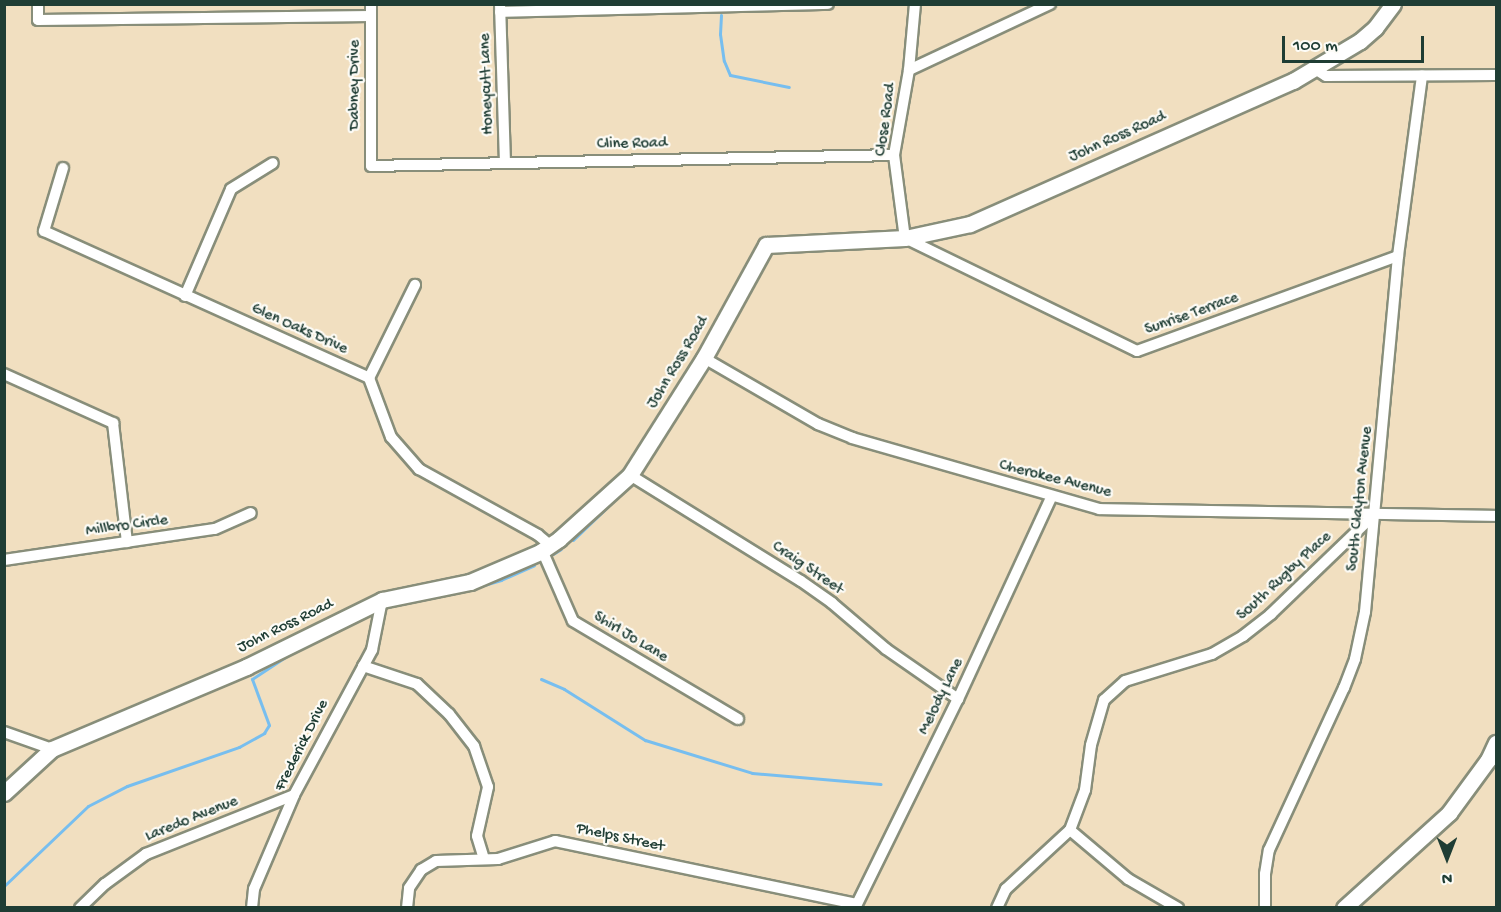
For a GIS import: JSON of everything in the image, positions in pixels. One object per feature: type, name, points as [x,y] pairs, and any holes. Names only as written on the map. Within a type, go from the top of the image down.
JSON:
[{"type":"street","points":[[38,4],[38,20],[371,16]]},
{"type":"street","name":"Dabney Drive","points":[[371,4],[371,166]]},
{"type":"street","points":[[500,8],[828,4]]},
{"type":"street","name":"Close Road","points":[[905,238],[894,155],[909,70],[915,4]]},
{"type":"street","points":[[909,70],[1050,4]]},
{"type":"street","name":"John Ross Road","points":[[4,793],[51,750],[246,667],[382,600],[470,582],[546,548],[600,505],[630,475],[704,358],[766,245],[905,238],[970,224],[1315,69],[1360,41],[1375,28],[1393,4]]},
{"type":"street","name":"Honeycutt Lane","points":[[500,8],[505,163]]},
{"type":"street","points":[[1315,69],[1326,76],[1497,75]]},
{"type":"street","name":"South Clayton Avenue","points":[[1265,908],[1265,874],[1269,850],[1355,659],[1365,612],[1398,256],[1422,76]]},
{"type":"street","name":"Cline Road","points":[[371,166],[894,155]]},
{"type":"street","points":[[185,296],[231,189],[273,163]]},
{"type":"street","name":"Glen Oaks Drive","points":[[63,168],[44,231],[369,378]]},
{"type":"street","name":"Sunrise Terrace","points":[[905,238],[1137,351],[1398,256]]},
{"type":"street","points":[[415,285],[369,378],[391,436],[419,469],[538,535],[546,548]]},
{"type":"street","name":"Cherokee Avenue","points":[[704,358],[818,424],[852,438],[1051,498],[1099,510],[1497,516]]},
{"type":"street","points":[[4,374],[113,423],[127,542]]},
{"type":"street","name":"Craig Street","points":[[630,475],[801,580],[886,649],[958,699]]},
{"type":"street","name":"Melody Lane","points":[[855,906],[958,699],[1051,498]]},
{"type":"street","name":"Millbro Circle","points":[[4,560],[215,529],[251,513]]},
{"type":"street","name":"South Rugby Place","points":[[997,908],[1006,889],[1070,830],[1085,790],[1090,745],[1104,700],[1125,681],[1212,654],[1242,636],[1271,614],[1375,514]]},
{"type":"street","name":"Shirl Jo Lane","points":[[546,548],[573,621],[738,719]]},
{"type":"street","name":"Frederick Drive","points":[[252,908],[254,889],[294,795],[372,650],[382,600]]},
{"type":"street","points":[[363,666],[417,684],[449,714],[474,746],[488,787],[477,836],[484,859]]},
{"type":"street","points":[[4,732],[51,750]]},
{"type":"street","points":[[1344,908],[1449,813],[1488,760],[1497,743]]},
{"type":"street","name":"Laredo Avenue","points":[[88,905],[105,884],[146,854],[294,795]]},
{"type":"street","points":[[1070,830],[1128,879],[1178,908]]},
{"type":"street","name":"Phelps Street","points":[[407,908],[409,888],[421,870],[436,861],[498,859],[555,841],[855,906]]},
{"type":"waterway","points":[[721,15],[720,34],[724,61],[730,75],[789,87]]},
{"type":"waterway","points":[[573,540],[627,488]]},
{"type":"waterway","points":[[553,554],[561,549]]},
{"type":"waterway","points":[[477,587],[501,580],[534,565]]},
{"type":"waterway","points":[[416,600],[436,597]]},
{"type":"waterway","points":[[4,886],[88,806],[127,786],[239,747],[264,733],[269,725],[252,679],[296,650]]},
{"type":"waterway","points":[[541,679],[564,689],[645,740],[752,773],[881,784]]}]
